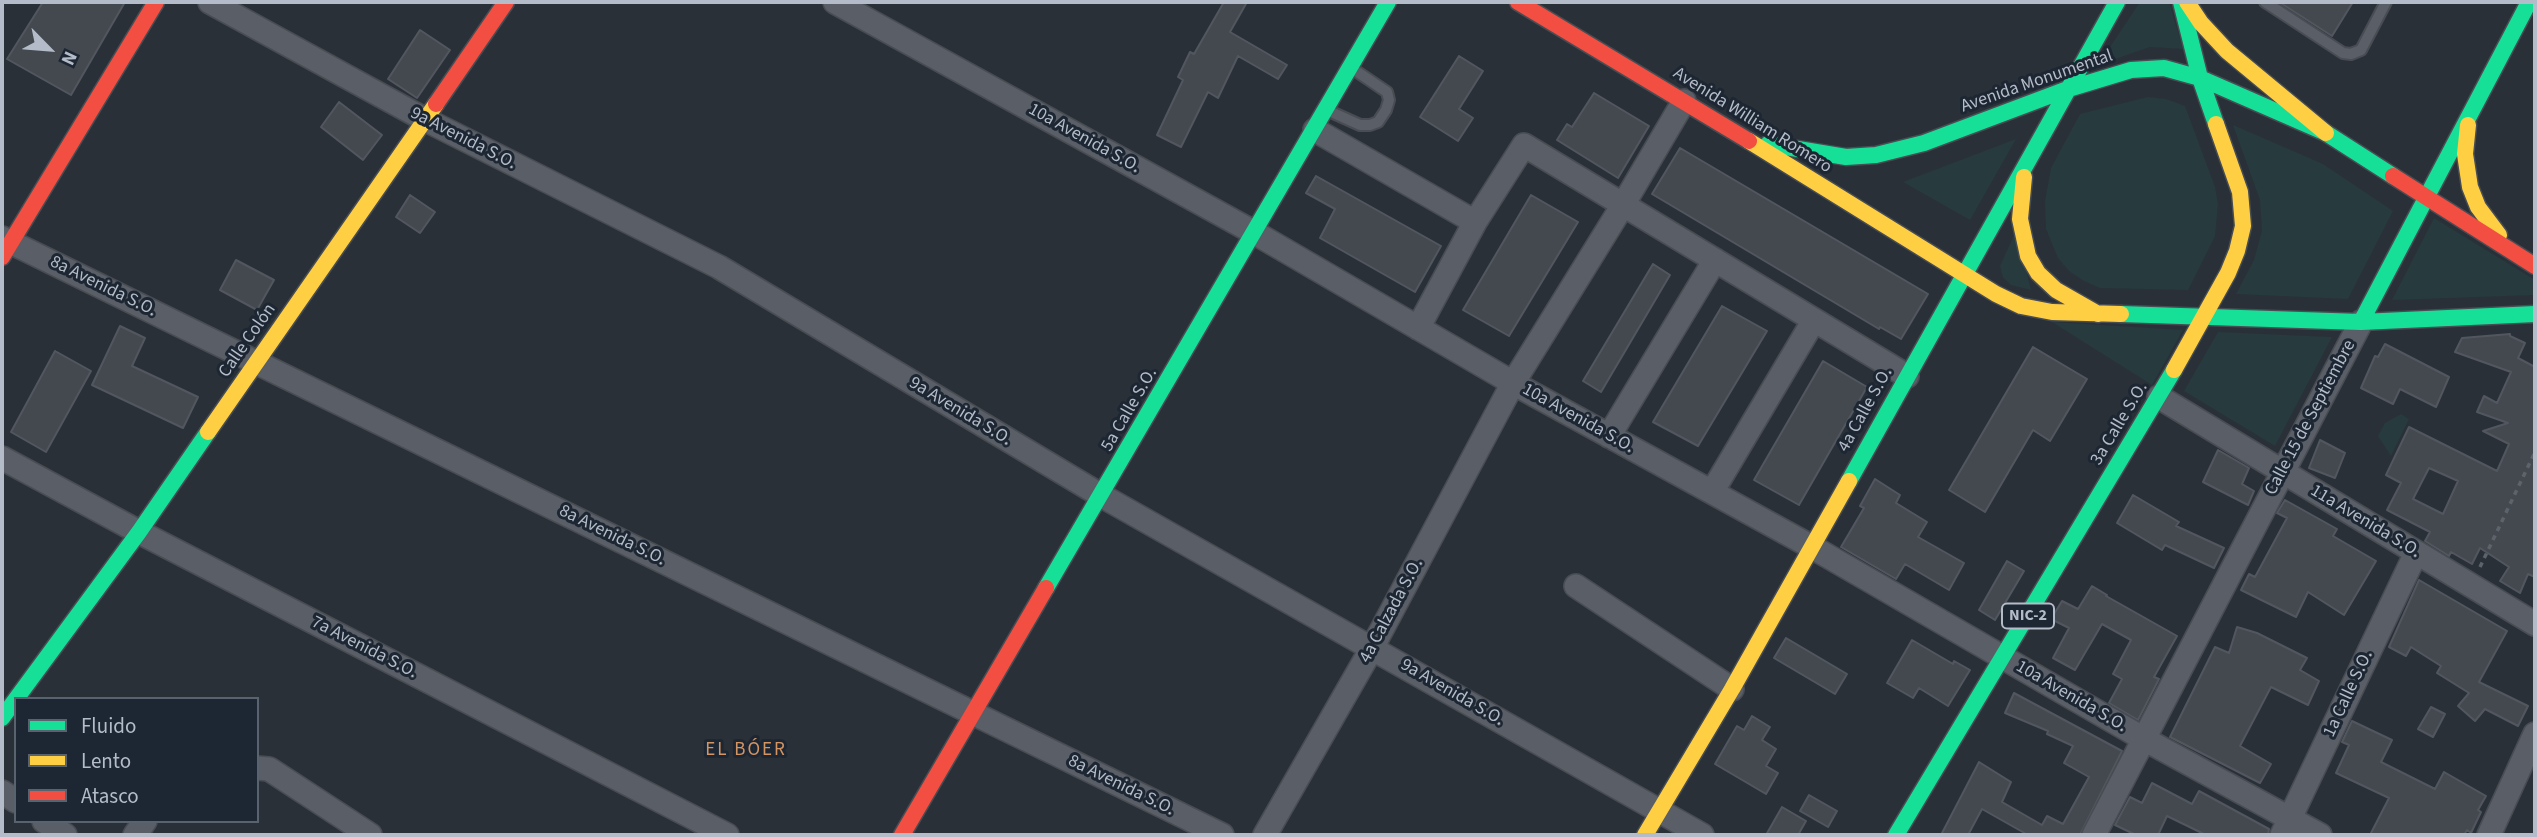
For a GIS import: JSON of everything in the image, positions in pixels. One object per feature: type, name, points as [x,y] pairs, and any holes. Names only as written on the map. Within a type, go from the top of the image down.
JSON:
[{"type":"main road","points":[[5,246],[156,2]]},
{"type":"main road","name":"Calle Colón","points":[[17,697],[139,532],[506,2]]},
{"type":"main road","name":"5a Calle S.O.","points":[[902,835],[1388,2]]},
{"type":"main road","name":"Avenida William Romero","points":[[1518,2],[1964,274]]},
{"type":"main road","name":"4a Calle S.O.","points":[[1645,835],[1732,689],[2065,90],[2117,2]]},
{"type":"main road","name":"3a Calle S.O.","points":[[1896,835],[2159,397],[2233,263],[2243,226],[2238,181],[2200,78],[2181,2]]},
{"type":"main road","points":[[2187,2],[2201,23],[2227,51],[2326,133]]},
{"type":"main road","name":"Calle 15 de Septiembre","points":[[2361,322],[2529,2]]},
{"type":"main road","name":"Avenida Monumental","points":[[1722,125],[1767,144],[1846,157],[1876,155],[1924,143],[2065,90],[2141,68],[2164,68],[2200,78],[2326,133],[2517,254]]},
{"type":"main road","points":[[2469,116],[2465,154],[2470,187],[2485,218],[2517,254],[2535,266]]},
{"type":"main road","points":[[2029,158],[2020,198],[2022,242],[2028,256],[2038,273],[2056,290],[2098,314]]},
{"type":"main road","points":[[1964,274],[2021,306],[2052,312],[2361,322],[2535,314]]},
{"type":"main road","name":"Calle Colón","points":[[2,718],[14,702]]},
{"type":"street","name":"9a Avenida S.O.","points":[[210,2],[424,119],[719,267],[1102,496],[1702,835]]},
{"type":"street","name":"10a Avenida S.O.","points":[[835,2],[1255,233],[1513,383],[1812,547],[2144,739],[2286,827],[2320,835]]},
{"type":"street","name":"4a Calzada S.O.","points":[[1265,835],[1373,648],[1513,383],[1684,101]]},
{"type":"street","points":[[1320,120],[1475,222]]},
{"type":"street","points":[[1418,328],[1475,222],[1524,145],[1907,376]]},
{"type":"street","name":"8a Avenida S.O.","points":[[5,246],[257,363],[1222,835]]},
{"type":"street","points":[[1609,436],[1715,261]]},
{"type":"street","points":[[1712,492],[1814,320]]},
{"type":"street","name":"Calle 15 de Septiembre","points":[[2094,835],[2361,322]]},
{"type":"street","name":"11a Avenida S.O.","points":[[2159,397],[2535,624]]},
{"type":"street","name":"7a Avenida S.O.","points":[[2,458],[139,532],[727,835]]},
{"type":"street","name":"1a Calle S.O.","points":[[2286,827],[2416,552]]},
{"type":"street","points":[[1576,586],[1732,689]]},
{"type":"street","points":[[2488,835],[2535,734]]},
{"type":"street","points":[[259,768],[269,769],[370,835]]},
{"type":"street","points":[[47,823],[65,835]]},
{"type":"lane","points":[[2265,2],[2343,53],[2351,54],[2361,50],[2386,2]]},
{"type":"lane","points":[[1320,120],[1370,125],[1378,122],[1386,110],[1389,100],[1382,86],[1350,67]]},
{"type":"path","points":[[2471,586],[2535,452]]},
{"type":"green space","points":[[2140,2],[2169,2],[2183,49],[2150,47],[2098,65]]},
{"type":"green space","points":[[2148,97],[2166,99],[2185,106],[2215,187],[2218,204],[2215,236],[2188,290],[2100,288],[2069,271],[2058,258],[2046,229],[2045,201],[2051,168],[2080,114]]},
{"type":"green space","points":[[2233,125],[2323,164],[2393,211],[2348,299],[2236,294],[2254,260],[2262,231],[2260,200]]},
{"type":"green space","points":[[2016,139],[1970,220],[1903,182]]},
{"type":"green space","points":[[2434,218],[2535,280],[2535,295],[2392,300]]},
{"type":"green space","points":[[2016,231],[2031,290],[2011,285],[2003,277],[2000,266]]},
{"type":"green space","points":[[2052,322],[2183,330],[2152,385]]},
{"type":"green space","points":[[2218,332],[2332,337],[2275,446],[2184,391]]},
{"type":"green space","points":[[2401,414],[2409,419],[2391,456],[2378,436],[2385,423]]},
{"type":"building","points":[[43,2],[125,2],[71,95],[7,59]]},
{"type":"building","points":[[1224,2],[1247,2],[1230,32],[1287,65],[1278,79],[1238,56],[1218,98],[1208,92],[1181,147],[1157,135],[1183,80],[1178,77],[1190,52],[1194,54]]},
{"type":"building","points":[[2279,2],[2353,2],[2332,36]]},
{"type":"building","points":[[420,30],[450,50],[417,98],[388,79]]},
{"type":"building","points":[[1459,56],[1483,71],[1459,109],[1473,118],[1458,141],[1420,117]]},
{"type":"building","points":[[1594,93],[1649,126],[1618,178],[1557,140],[1567,124],[1572,127]]},
{"type":"building","points":[[339,102],[382,135],[363,160],[321,127]]},
{"type":"building","points":[[1680,148],[1928,294],[1901,339],[1880,327],[1879,329],[1652,194]]},
{"type":"building","points":[[1316,176],[1441,246],[1415,292],[1320,238],[1335,209],[1306,193]]},
{"type":"building","points":[[410,195],[435,212],[420,233],[396,217]]},
{"type":"building","points":[[1531,195],[1578,222],[1509,336],[1463,310]]},
{"type":"building","points":[[236,260],[274,280],[257,310],[220,290]]},
{"type":"building","points":[[1653,264],[1670,275],[1601,392],[1583,381]]},
{"type":"building","points":[[1722,306],[1767,331],[1698,446],[1653,422]]},
{"type":"building","points":[[120,326],[145,338],[132,366],[198,397],[183,428],[92,385]]},
{"type":"building","points":[[2510,334],[2525,343],[2518,358],[2535,367],[2535,577],[2528,574],[2520,593],[2500,581],[2509,567],[2480,548],[2472,564],[2451,552],[2449,556],[2425,541],[2430,532],[2387,510],[2401,483],[2386,475],[2409,427],[2497,471],[2509,444],[2483,431],[2508,423],[2477,412],[2484,396],[2497,403],[2511,372],[2455,352],[2462,338]],"holes":[[[2429,468],[2458,481],[2443,514],[2413,499]]]},
{"type":"building","points":[[2385,344],[2449,377],[2436,407],[2400,389],[2393,404],[2361,388],[2375,356],[2378,357]]},
{"type":"building","points":[[2033,347],[2087,379],[2050,441],[2033,430],[1985,512],[1949,490]]},
{"type":"building","points":[[55,351],[91,371],[46,452],[11,432]]},
{"type":"building","points":[[1823,361],[1867,387],[1799,505],[1754,480]]},
{"type":"building","points":[[2320,440],[2345,453],[2335,478],[2309,468]]},
{"type":"building","points":[[2218,450],[2249,468],[2242,484],[2254,491],[2248,505],[2203,482]]},
{"type":"building","points":[[1875,479],[1900,495],[1896,503],[1927,522],[1918,537],[1964,563],[1949,590],[1905,564],[1896,579],[1841,547],[1864,508],[1860,506]]},
{"type":"building","points":[[2133,495],[2179,522],[2176,526],[2224,548],[2214,568],[2165,545],[2162,550],[2117,523]]},
{"type":"building","points":[[2285,500],[2337,529],[2333,536],[2376,561],[2344,615],[2308,592],[2296,617],[2241,590],[2249,574],[2255,577],[2287,518],[2277,513]]},
{"type":"building","points":[[2007,561],[2024,571],[1995,620],[1979,610]]},
{"type":"building","points":[[2419,580],[2507,631],[2479,682],[2528,706],[2518,726],[2485,709],[2475,721],[2458,706],[2469,693],[2437,673],[2441,666],[2411,647],[2406,656],[2389,647]]},
{"type":"building","points":[[2092,586],[2177,636],[2154,677],[2159,679],[2138,720],[2109,703],[2122,679],[2113,674],[2131,640],[2102,624],[2075,670],[2053,658],[2069,628],[2051,619],[2062,601],[2078,609]]},
{"type":"building","points":[[2237,627],[2257,633],[2307,658],[2300,670],[2319,681],[2308,705],[2271,687],[2240,746],[2271,764],[2260,783],[2170,737],[2215,647],[2229,653]]},
{"type":"building","points":[[1786,638],[1847,674],[1835,694],[1774,658]]},
{"type":"building","points":[[1912,640],[1953,664],[1954,661],[1970,670],[1948,706],[1919,688],[1913,698],[1887,683]]},
{"type":"building","points":[[2014,693],[2122,751],[2080,835],[2028,835],[1982,809],[1968,835],[1941,835],[1979,762],[2011,782],[2002,802],[2042,825],[2047,816],[2063,824],[2089,777],[2064,763],[2073,746],[2047,734],[2048,731],[2005,713]]},
{"type":"building","points":[[2431,707],[2445,714],[2433,737],[2418,729]]},
{"type":"building","points":[[1752,716],[1770,727],[1762,740],[1776,749],[1766,766],[1778,773],[1766,794],[1715,764],[1737,726],[1744,730]]},
{"type":"building","points":[[2352,721],[2392,740],[2381,762],[2435,789],[2444,772],[2486,796],[2478,810],[2481,812],[2471,833],[2467,830],[2464,835],[2370,835],[2389,798],[2336,773],[2349,745],[2342,742]]},
{"type":"building","points":[[2152,783],[2192,804],[2199,791],[2269,829],[2268,835],[2206,835],[2167,816],[2158,835],[2136,835],[2115,825],[2130,797],[2142,803]]},
{"type":"building","points":[[1809,795],[1837,811],[1828,827],[1800,811]]},
{"type":"building","points":[[1782,807],[1806,821],[1798,835],[1766,835]]},
{"type":"traffic: fast","points":[[1046,588],[1388,2]]},
{"type":"traffic: fast","points":[[1849,481],[2117,2]]},
{"type":"traffic: fast","points":[[2181,2],[2200,78],[2216,124]]},
{"type":"traffic: fast","points":[[2361,322],[2529,2]]},
{"type":"traffic: fast","points":[[1768,144],[1846,157],[1876,155],[1924,143],[2065,90],[2131,70],[2164,68],[2200,78],[2326,133],[2393,176]]},
{"type":"traffic: fast","points":[[2121,314],[2361,322],[2535,314]]},
{"type":"traffic: fast","points":[[1896,835],[2174,370]]},
{"type":"traffic: fast","points":[[17,697],[139,532],[208,432]]},
{"type":"traffic: fast","points":[[2,718],[14,702]]},
{"type":"traffic: slow","points":[[2187,2],[2201,23],[2227,51],[2326,133]]},
{"type":"traffic: slow","points":[[208,432],[436,104]]},
{"type":"traffic: slow","points":[[2174,370],[2228,273],[2243,226],[2240,192],[2216,124]]},
{"type":"traffic: slow","points":[[2468,125],[2465,154],[2470,187],[2478,207],[2499,235]]},
{"type":"traffic: slow","points":[[1749,141],[1996,294],[2021,306],[2052,312],[2121,314]]},
{"type":"traffic: slow","points":[[2024,177],[2020,219],[2028,256],[2038,273],[2056,290],[2098,314]]},
{"type":"traffic: slow","points":[[1645,835],[1732,689],[1849,481]]},
{"type":"traffic: jam","points":[[2,257],[156,2]]},
{"type":"traffic: jam","points":[[436,104],[506,2]]},
{"type":"traffic: jam","points":[[1518,2],[1749,141]]},
{"type":"traffic: jam","points":[[2393,176],[2535,266]]},
{"type":"traffic: jam","points":[[902,835],[1046,588]]},
{"type":"district","name":"EL BÓER","points":[[746,751]]}]
